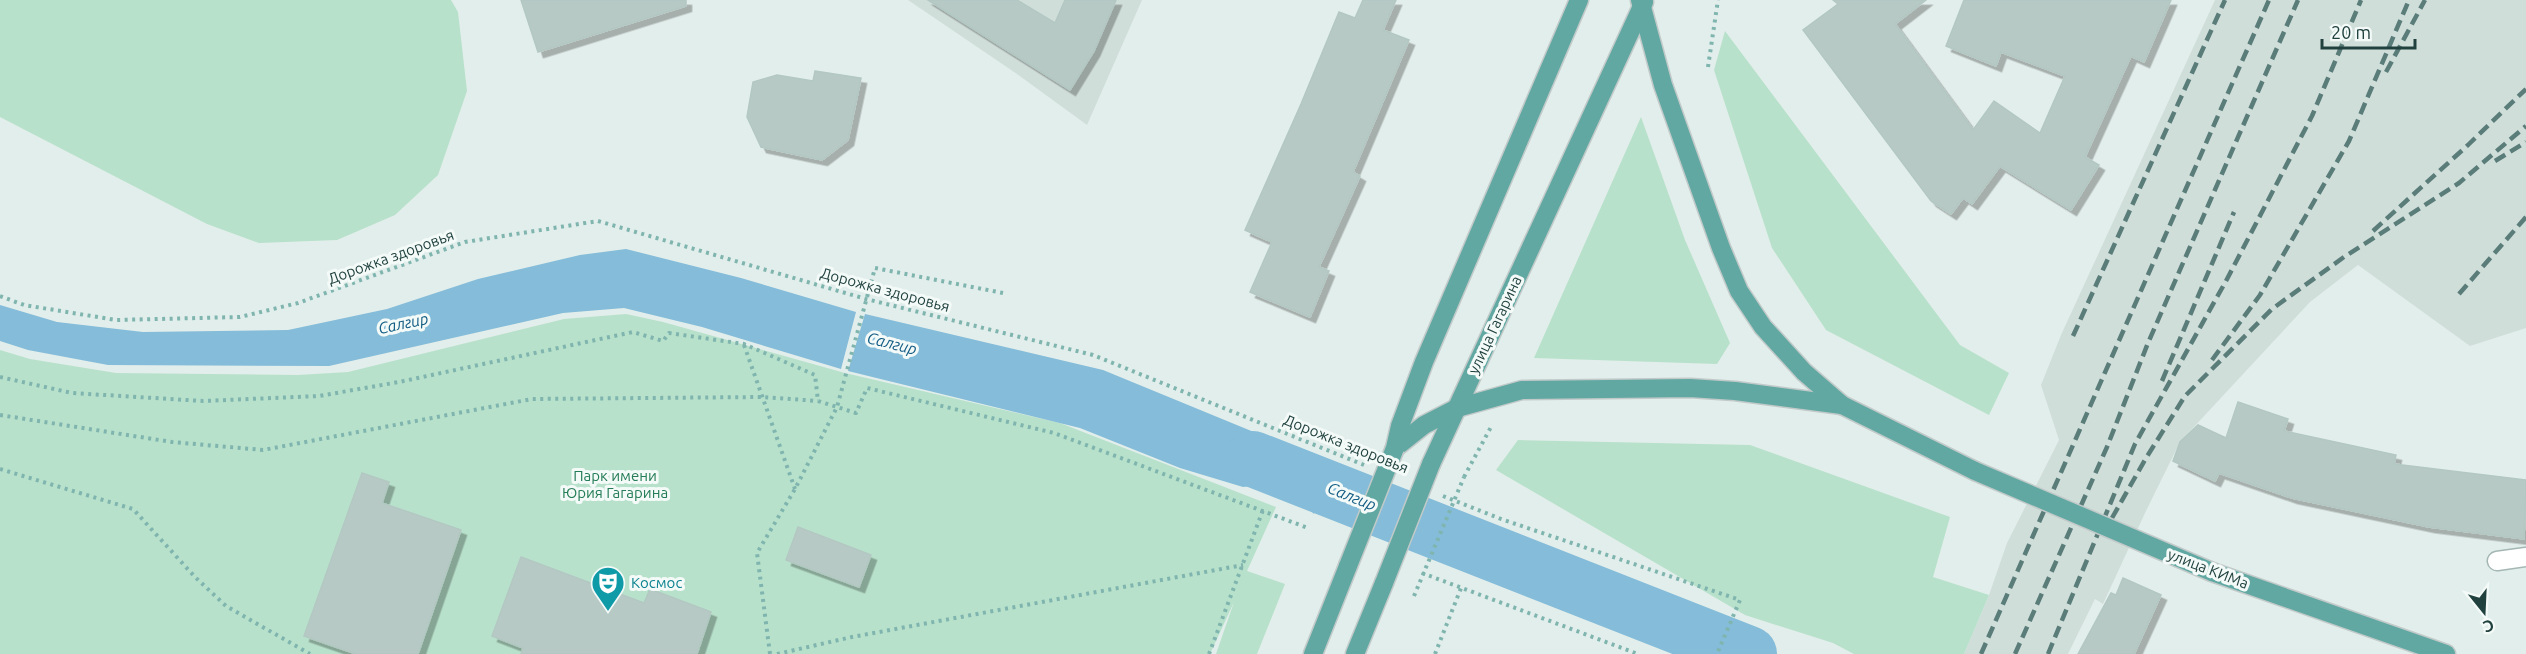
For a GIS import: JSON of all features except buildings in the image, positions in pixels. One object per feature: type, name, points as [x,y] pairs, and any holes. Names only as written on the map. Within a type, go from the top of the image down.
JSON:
[{"type":"main road","points":[[1313,654],[1395,448],[1400,426],[1424,362],[1579,0]]},
{"type":"main road","points":[[1642,2],[1663,85],[1713,228],[1739,291],[1763,327],[1804,372],[1842,405]]},
{"type":"main road","name":"улица Гагарина","points":[[1355,654],[1431,464],[1642,2]]},
{"type":"main road","points":[[1395,448],[1424,425],[1457,408],[1522,390],[1652,388],[1735,391],[1842,405]]},
{"type":"main road","name":"улица КИМа","points":[[1842,405],[1975,471],[2212,572],[2446,654]]},
{"type":"street","points":[[2498,561],[2526,557]]},
{"type":"path","points":[[1708,67],[1718,0]]},
{"type":"path","name":"Дорожка здоровья","points":[[0,296],[24,305],[116,320],[240,317],[298,303],[465,242],[598,221],[866,299],[1093,355],[1373,468]]},
{"type":"path","points":[[770,654],[757,553],[795,489],[837,407],[875,268],[1003,293]]},
{"type":"path","points":[[0,377],[72,393],[203,401],[319,396],[399,382],[633,332],[663,341],[669,333],[744,344],[815,375],[818,401]]},
{"type":"path","points":[[744,344],[795,489]]},
{"type":"path","points":[[0,415],[172,442],[263,450],[532,399],[762,398],[818,401],[856,413],[867,388],[1054,433],[1308,528]]},
{"type":"path","points":[[1414,596],[1464,477],[1491,427]]},
{"type":"path","points":[[0,469],[133,509],[195,577],[226,606],[310,654]]},
{"type":"path","points":[[1437,494],[1501,519],[1740,600],[1717,654]]},
{"type":"path","points":[[1209,654],[1263,510]]},
{"type":"path","points":[[777,654],[852,637],[1243,565]]},
{"type":"path","points":[[1422,573],[1638,654]]},
{"type":"path","points":[[1435,654],[1461,588]]},
{"type":"shaded area","points":[[908,0],[1142,0],[1087,125]]},
{"type":"shaded area","points":[[2215,0],[2526,0],[2526,328],[2470,346],[2358,265],[2310,302],[2180,442],[2103,604],[2095,599],[2068,654],[1964,654],[1989,595],[2007,543],[2059,440],[2041,385],[2061,335]]},
{"type":"green space","points":[[0,0],[451,0],[458,12],[467,91],[438,175],[395,215],[337,240],[259,243],[207,224],[0,117]]},
{"type":"green space","points":[[1725,31],[1960,345],[2009,373],[1989,415],[1826,330],[1772,248],[1714,70]]},
{"type":"green space","points":[[1641,117],[1685,240],[1730,343],[1717,364],[1534,358]]},
{"type":"green space","name":"Парк имени Юрия Гагарина","points":[[626,314],[663,322],[845,373],[1060,423],[1276,507],[1247,571],[1285,584],[1257,654],[1216,654],[1234,602],[1210,654],[0,654],[0,350],[30,359],[116,373],[298,375],[348,372],[564,319]]},
{"type":"green space","points":[[1518,440],[1750,445],[1950,517],[1933,577],[1989,595],[1964,654],[1854,654],[1833,643],[1745,615],[1496,470]]},
{"type":"water","points":[[626,249],[741,278],[856,312],[841,369],[702,327],[624,308],[563,313],[329,366],[108,365],[28,350],[0,341],[0,305],[57,322],[143,332],[288,330],[387,309],[478,279],[580,255]]},
{"type":"water","points":[[865,314],[1103,370],[1334,465],[1314,514],[1292,491],[1277,483],[1243,487],[1180,468],[1080,428],[848,371]]},
{"type":"waterway","name":"Салгир","points":[[1253,459],[1749,654]]},
{"type":"railway","points":[[2073,336],[2225,0]]},
{"type":"railway","points":[[1981,654],[2269,0]]},
{"type":"railway","points":[[2015,654],[2107,447],[2148,343],[2298,0]]},
{"type":"railway","points":[[2048,654],[2135,444],[2226,281],[2312,116],[2361,0]]},
{"type":"railway","points":[[2212,360],[2260,295],[2349,141],[2409,0]]},
{"type":"railway","points":[[2386,72],[2425,0]]},
{"type":"railway","points":[[2373,231],[2526,89]]},
{"type":"railway","points":[[2112,518],[2185,396],[2272,309],[2344,257],[2459,183],[2526,126]]},
{"type":"railway","points":[[2495,161],[2526,142]]},
{"type":"railway","points":[[2162,381],[2234,212]]},
{"type":"railway","points":[[2459,294],[2526,217]]},
{"type":"place","name":"Космос","points":[[608,612]]}]
